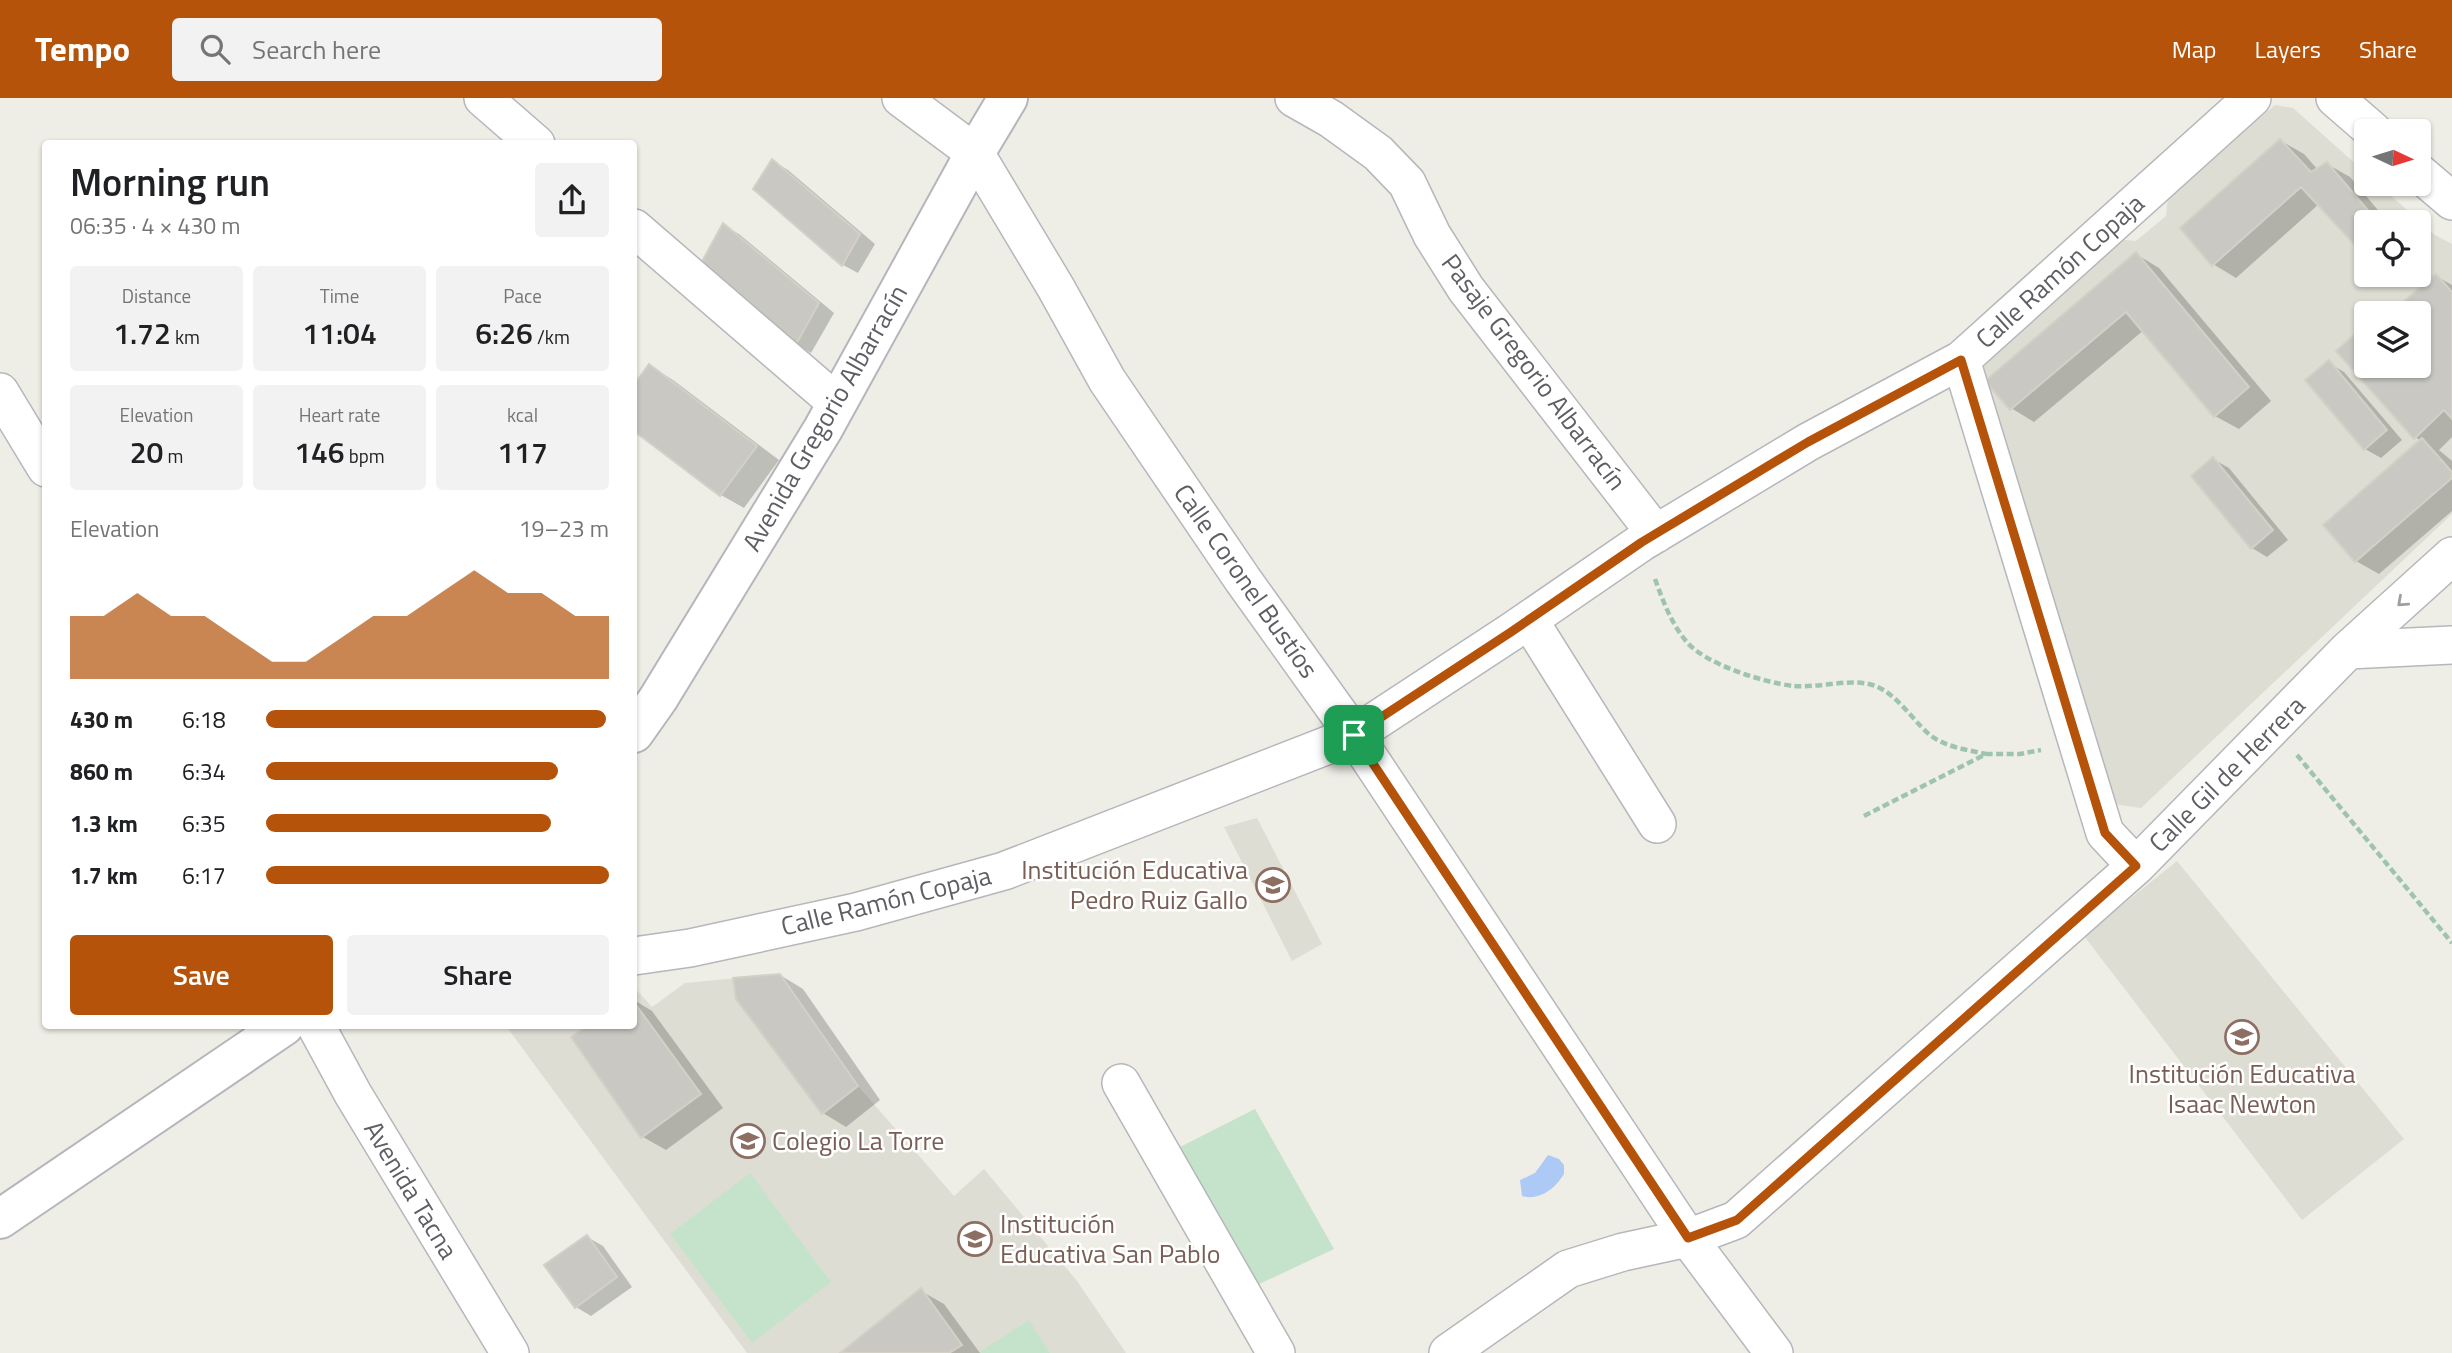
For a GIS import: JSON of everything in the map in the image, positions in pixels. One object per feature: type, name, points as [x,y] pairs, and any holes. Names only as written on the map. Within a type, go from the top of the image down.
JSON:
[{"type":"street","points":[[483,98],[531,140]]},
{"type":"street","name":"Calle Coronel Bustíos","points":[[901,98],[975,153],[1056,288],[1107,380],[1243,580],[1354,735],[1688,1238],[1774,1353]]},
{"type":"street","name":"Avenida Gregorio Albarracín","points":[[637,729],[658,699],[837,403],[1008,98]]},
{"type":"street","name":"Pasaje Gregorio Albarracín","points":[[1294,98],[1331,119],[1378,153],[1407,183],[1432,234],[1466,289],[1649,538]]},
{"type":"street","name":"Calle Ramón Copaja","points":[[637,956],[690,948],[856,912],[1004,871],[1354,735],[1649,538],[1808,442],[1961,360],[2252,98]]},
{"type":"street","points":[[2335,98],[2359,119]]},
{"type":"street","points":[[2431,183],[2452,201]]},
{"type":"street","points":[[637,231],[837,403]]},
{"type":"street","points":[[1961,360],[2105,833],[2136,866]]},
{"type":"street","points":[[0,392],[42,461]]},
{"type":"street","name":"Calle Gil de Herrera","points":[[1448,1353],[1568,1269],[1623,1252],[1688,1238],[1737,1220],[2136,866],[2348,650],[2452,556]]},
{"type":"street","points":[[1529,620],[1657,824]]},
{"type":"street","points":[[2348,650],[2452,645]]},
{"type":"street","points":[[0,1219],[280,1029]]},
{"type":"street","name":"Avenida Tacna","points":[[318,1029],[352,1094],[510,1353]]},
{"type":"street","points":[[1121,1083],[1276,1353]]},
{"type":"path","points":[[1649,538],[1667,612],[1688,644],[1716,662],[1748,676],[1794,686],[1868,684],[1884,690],[1932,737],[1954,747],[1986,754],[2020,754],[2076,741]]},
{"type":"path","points":[[2274,726],[2452,943]]},
{"type":"path","points":[[1864,816],[1986,754]]},
{"type":"shaded area","points":[[2275,105],[2293,108],[2354,162],[2354,196],[2391,196],[2407,210],[2354,210],[2354,287],[2431,287],[2431,231],[2452,244],[2452,514],[2141,808],[2114,804],[1979,378],[1982,358],[2116,239],[2136,241],[2166,216],[2168,195]]},
{"type":"shaded area","name":"Institución Educativa Pedro Ruiz Gallo","points":[[1257,818],[1322,944],[1292,961],[1224,827]]},
{"type":"shaded area","name":"Institución Educativa Isaac Newton","points":[[2177,861],[2404,1139],[2302,1220],[2084,936]]},
{"type":"shaded area","name":"Colegio La Torre","points":[[780,974],[858,1086],[954,1196],[984,1169],[1077,1281],[1126,1353],[747,1353],[508,1029],[637,1029],[637,990],[652,1007],[685,983]]},
{"type":"green space","points":[[1255,1109],[1334,1249],[1253,1287],[1176,1149]]},
{"type":"green space","points":[[750,1173],[831,1282],[752,1343],[670,1234]]},
{"type":"green space","points":[[1029,1320],[1050,1353],[978,1353]]},
{"type":"water","points":[[1548,1155],[1559,1159],[1564,1165],[1564,1174],[1546,1192],[1534,1197],[1522,1196],[1520,1180],[1535,1173]]},
{"type":"building","points":[[2280,139],[2311,172],[2327,162],[2368,210],[2354,210],[2354,244],[2301,187],[2212,266],[2180,228]]},
{"type":"building","points":[[772,159],[860,234],[842,266],[753,189]]},
{"type":"building","points":[[723,223],[819,303],[795,346],[699,267]]},
{"type":"building","points":[[2136,252],[2249,387],[2214,417],[2126,312],[2010,410],[1985,381]]},
{"type":"building","points":[[2436,274],[2452,292],[2452,419],[2444,410],[2414,439],[2360,378],[2431,378],[2431,301],[2404,301],[2421,287],[2431,287],[2431,278]]},
{"type":"building","points":[[2354,335],[2354,371],[2336,351]]},
{"type":"building","points":[[2329,360],[2387,430],[2364,450],[2305,380]]},
{"type":"building","points":[[649,364],[757,446],[720,496],[637,433],[637,381]]},
{"type":"building","points":[[2422,438],[2452,472],[2452,478],[2355,562],[2323,525]]},
{"type":"building","points":[[2213,457],[2273,530],[2251,549],[2191,476]]},
{"type":"building","points":[[780,974],[858,1086],[822,1114],[736,999],[733,978]]},
{"type":"building","points":[[637,1006],[701,1094],[641,1138],[571,1037],[583,1029],[637,1029]]},
{"type":"building","points":[[587,1235],[617,1277],[575,1308],[544,1265]]},
{"type":"building","points":[[921,1288],[962,1345],[949,1353],[840,1353]]},
{"type":"place","name":"Institución Educativa Pedro Ruiz Gallo","points":[[1273,885]]},
{"type":"place","name":"Institución Educativa Isaac Newton","points":[[2242,1037]]},
{"type":"place","name":"Colegio La Torre","points":[[748,1141]]},
{"type":"place","name":"Institución Educativa San Pablo","points":[[975,1239]]},
{"type":"route","points":[[1961,360],[2105,833],[2136,866],[1737,1220],[1688,1238],[1354,735],[1642,542],[1808,442],[1961,360]]}]
